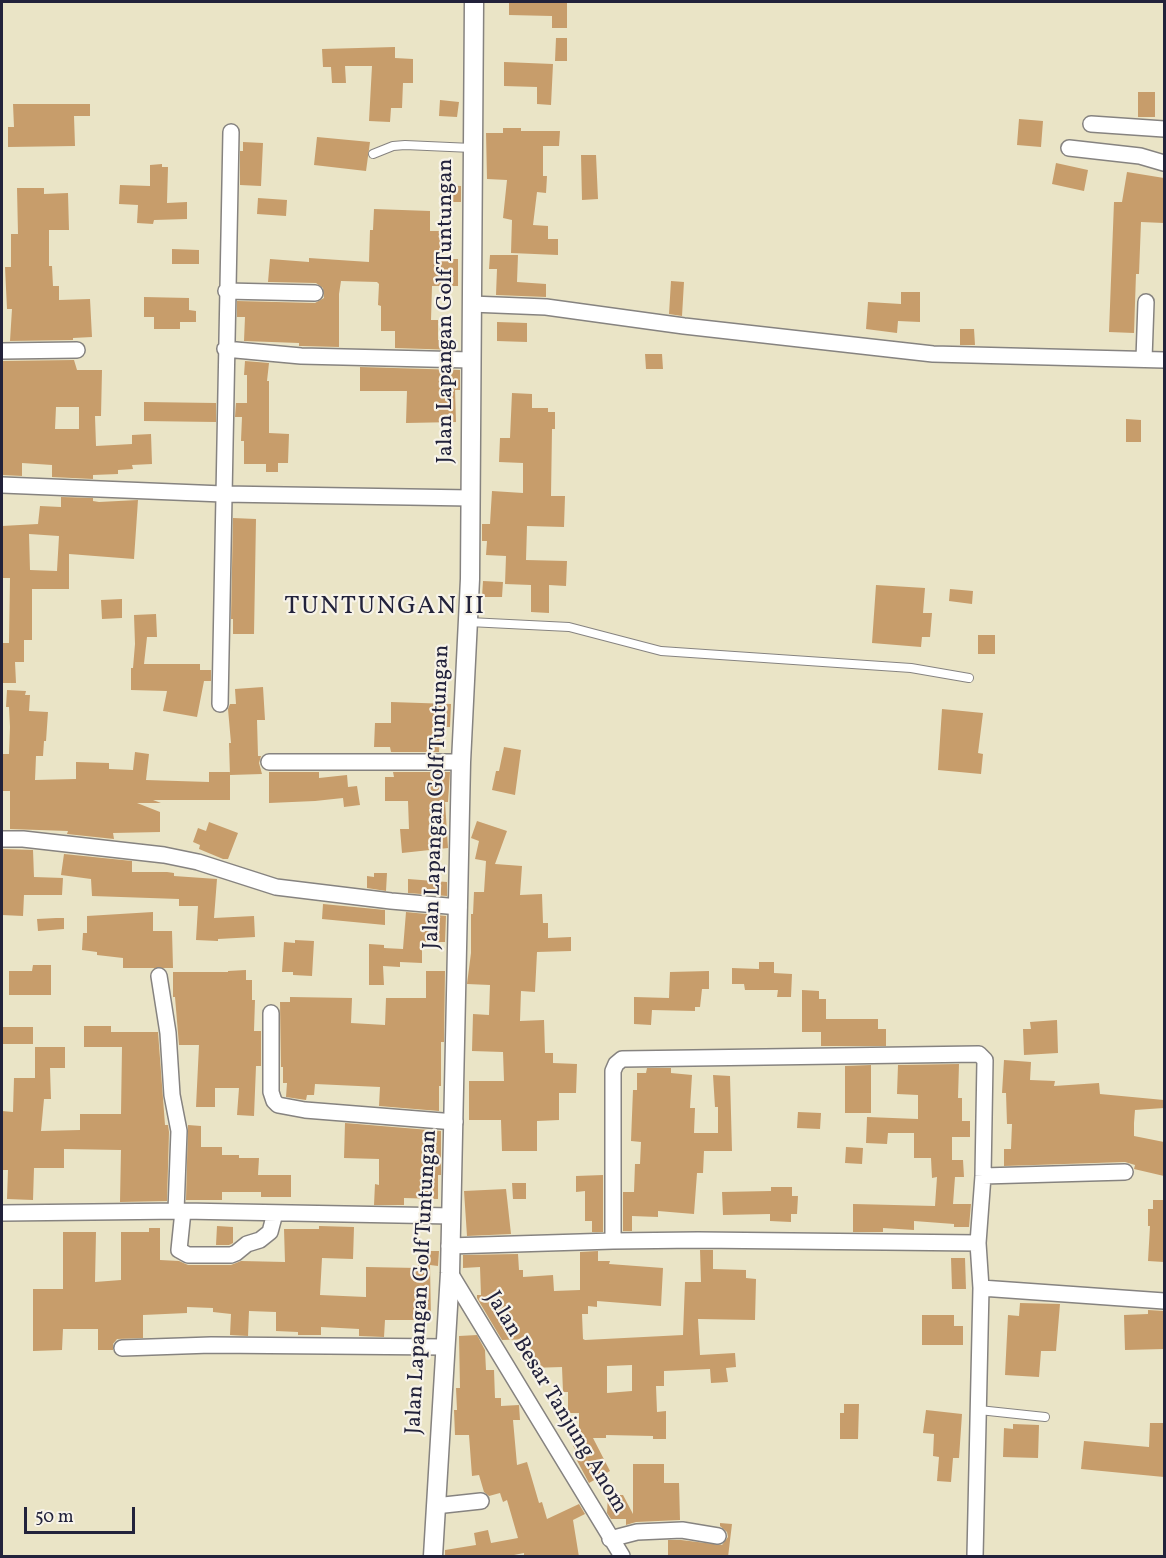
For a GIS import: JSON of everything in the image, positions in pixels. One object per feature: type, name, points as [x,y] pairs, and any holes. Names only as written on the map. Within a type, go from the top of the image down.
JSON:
[{"type":"street","name":"Jalan Lapangan Golf Tuntungan","points":[[433,1557],[450,1273],[461,762],[468,622],[474,2]]},
{"type":"street","points":[[1091,124],[1164,129]]},
{"type":"street","points":[[220,704],[226,291],[231,132]]},
{"type":"street","points":[[1069,148],[1140,156],[1164,164]]},
{"type":"street","points":[[226,291],[315,293]]},
{"type":"street","points":[[1144,359],[1146,302]]},
{"type":"street","points":[[471,304],[546,308],[933,354],[1164,360]]},
{"type":"street","points":[[225,349],[301,356],[471,360]]},
{"type":"street","points":[[2,351],[77,350]]},
{"type":"street","points":[[2,485],[223,494],[471,498]]},
{"type":"street","points":[[269,762],[461,762]]},
{"type":"street","points":[[2,839],[23,839],[164,855],[198,862],[276,887],[391,901],[459,906]]},
{"type":"street","points":[[159,976],[168,1033],[172,1095],[179,1131],[179,1250],[188,1255],[231,1255],[247,1244],[260,1240],[270,1232],[275,1213]]},
{"type":"street","points":[[271,1013],[272,1092],[274,1101],[278,1105],[304,1110],[454,1122]]},
{"type":"street","points":[[613,1240],[613,1071],[622,1059],[979,1054],[985,1060],[983,1176],[978,1243],[981,1288],[975,1557]]},
{"type":"street","points":[[983,1176],[1125,1172]]},
{"type":"street","points":[[2,1213],[179,1211],[452,1216]]},
{"type":"street","points":[[449,1246],[613,1240],[978,1243]]},
{"type":"street","name":"Jalan Besar Tanjung Anom","points":[[450,1273],[622,1557]]},
{"type":"street","points":[[981,1288],[1164,1301]]},
{"type":"street","points":[[122,1348],[446,1347]]},
{"type":"street","points":[[435,1506],[481,1501]]},
{"type":"street","points":[[610,1539],[637,1532],[682,1530],[718,1536]]},
{"type":"lane","points":[[373,153],[393,146],[405,145],[472,148]]},
{"type":"lane","points":[[468,622],[569,627],[661,651],[911,668],[969,678]]},
{"type":"lane","points":[[979,1410],[1045,1417]]},
{"type":"building","points":[[509,2],[567,2],[567,28],[552,28],[552,16],[509,15]]},
{"type":"building","points":[[556,38],[567,38],[567,61],[555,61]]},
{"type":"building","points":[[395,47],[395,58],[413,59],[413,83],[403,83],[402,108],[391,108],[390,122],[369,121],[372,66],[345,66],[346,83],[332,83],[331,67],[323,67],[322,49]]},
{"type":"building","points":[[504,62],[553,64],[551,105],[537,104],[537,87],[504,86]]},
{"type":"building","points":[[1138,92],[1155,92],[1155,117],[1138,117]]},
{"type":"building","points":[[440,100],[459,102],[457,117],[439,116]]},
{"type":"building","points":[[13,104],[90,104],[90,116],[74,116],[75,146],[8,147],[8,127],[14,127]]},
{"type":"building","points":[[1019,119],[1043,121],[1041,147],[1017,145]]},
{"type":"building","points":[[503,128],[521,128],[521,131],[560,131],[559,146],[543,146],[543,176],[547,176],[546,193],[537,192],[533,225],[548,226],[548,239],[558,239],[558,255],[511,253],[512,220],[503,218],[507,180],[487,179],[486,133],[503,133]]},
{"type":"building","points":[[317,137],[370,142],[366,171],[314,165]]},
{"type":"building","points":[[243,142],[263,143],[261,186],[240,185],[240,151],[243,151]]},
{"type":"building","points":[[581,155],[596,155],[598,199],[582,200]]},
{"type":"building","points":[[1056,163],[1088,170],[1084,191],[1052,184]]},
{"type":"building","points":[[162,164],[162,167],[168,167],[167,203],[187,202],[187,219],[154,220],[153,224],[137,223],[138,205],[119,204],[120,185],[150,186],[150,165]]},
{"type":"building","points":[[1127,172],[1164,178],[1164,223],[1141,222],[1134,333],[1109,332],[1114,202],[1122,202]]},
{"type":"building","points":[[441,185],[461,186],[461,202],[441,202]]},
{"type":"building","points":[[17,188],[44,188],[44,194],[68,193],[69,230],[49,230],[49,266],[52,266],[53,286],[59,286],[59,300],[90,299],[92,337],[73,338],[73,340],[10,341],[12,309],[7,309],[5,267],[11,267],[11,234],[18,234]]},
{"type":"building","points":[[258,198],[287,200],[286,216],[257,214]]},
{"type":"building","points":[[374,209],[430,211],[430,231],[444,231],[444,259],[458,259],[458,286],[432,286],[431,320],[438,320],[438,340],[457,340],[457,350],[395,348],[395,331],[381,331],[381,306],[378,305],[379,284],[377,282],[341,281],[339,347],[244,341],[245,317],[237,317],[237,301],[315,303],[324,298],[323,288],[316,283],[268,282],[270,259],[309,262],[309,258],[369,262],[370,230],[373,230]]},
{"type":"building","points":[[172,249],[199,250],[199,264],[172,264]]},
{"type":"building","points":[[490,255],[518,255],[517,282],[546,284],[546,297],[496,295],[497,269],[489,269]]},
{"type":"building","points":[[671,281],[684,282],[682,316],[669,314]]},
{"type":"building","points":[[901,292],[920,292],[920,322],[898,321],[897,333],[866,329],[868,302],[901,304]]},
{"type":"building","points":[[144,297],[189,298],[189,310],[196,311],[196,322],[180,322],[180,329],[154,329],[154,317],[144,317]]},
{"type":"building","points":[[497,322],[527,323],[527,342],[497,341]]},
{"type":"building","points":[[960,329],[974,329],[975,345],[960,345]]},
{"type":"building","points":[[645,354],[662,354],[663,369],[646,369]]},
{"type":"building","points":[[74,360],[77,370],[102,370],[101,416],[95,416],[96,446],[132,444],[132,435],[151,434],[152,464],[132,465],[133,469],[118,470],[118,474],[93,475],[93,479],[52,477],[52,465],[22,463],[22,476],[2,475],[2,361]],"holes":[[[56,407],[79,407],[79,429],[55,429]]]},
{"type":"building","points":[[245,361],[269,363],[267,381],[269,381],[269,433],[289,434],[288,463],[278,463],[278,472],[266,472],[266,464],[244,464],[244,441],[241,441],[242,417],[235,417],[236,403],[247,403]]},
{"type":"building","points":[[360,367],[460,370],[460,390],[455,390],[456,422],[406,423],[407,391],[360,391]]},
{"type":"building","points":[[512,393],[532,394],[532,408],[548,408],[548,412],[555,412],[555,429],[552,429],[551,496],[565,496],[564,527],[527,526],[526,560],[567,561],[566,586],[549,585],[549,613],[531,612],[531,585],[505,584],[506,556],[486,555],[487,541],[482,541],[482,524],[490,524],[492,491],[523,493],[523,463],[499,462],[500,438],[510,438]]},
{"type":"building","points":[[144,402],[216,403],[216,422],[144,421]]},
{"type":"building","points":[[1126,419],[1141,420],[1141,442],[1126,442]]},
{"type":"building","points":[[61,497],[93,498],[93,501],[99,502],[138,500],[134,559],[69,554],[69,589],[32,589],[32,640],[24,640],[24,662],[15,662],[16,683],[2,683],[2,643],[9,643],[10,578],[2,578],[2,526],[38,524],[40,506],[61,507]],"holes":[[[29,534],[59,536],[57,571],[30,570]]]},
{"type":"building","points":[[233,518],[256,519],[254,634],[233,634],[233,619],[231,619]]},
{"type":"building","points":[[483,581],[503,582],[502,597],[482,597]]},
{"type":"building","points":[[876,585],[925,588],[923,613],[932,613],[930,637],[922,637],[921,647],[872,643]]},
{"type":"building","points":[[950,589],[973,591],[972,604],[949,601]]},
{"type":"building","points":[[122,599],[122,618],[102,619],[101,600]]},
{"type":"building","points":[[156,614],[157,637],[147,637],[144,664],[200,664],[200,670],[211,670],[211,681],[204,681],[197,717],[163,711],[167,691],[131,690],[131,668],[133,668],[135,644],[134,615]]},
{"type":"building","points":[[978,635],[995,635],[995,654],[978,654]]},
{"type":"building","points":[[263,687],[265,720],[257,720],[258,756],[261,756],[259,763],[262,774],[230,775],[229,743],[231,743],[228,709],[230,704],[236,704],[235,689]]},
{"type":"building","points":[[7,690],[26,691],[25,695],[30,695],[29,711],[48,712],[43,756],[36,756],[35,780],[76,779],[76,762],[109,763],[109,769],[133,770],[135,752],[149,754],[146,780],[209,782],[209,772],[230,772],[230,800],[153,800],[161,803],[137,803],[160,812],[160,832],[113,833],[114,839],[67,834],[68,831],[10,829],[10,791],[2,791],[2,754],[9,754],[10,727],[9,707],[6,707]]},
{"type":"building","points":[[391,702],[451,704],[450,727],[440,727],[439,752],[391,752],[390,747],[374,747],[375,723],[391,723]]},
{"type":"building","points":[[942,709],[983,713],[978,753],[983,754],[981,774],[938,770]]},
{"type":"building","points":[[504,747],[521,750],[515,795],[492,790]]},
{"type":"building","points":[[269,772],[319,772],[319,778],[347,775],[348,787],[357,786],[360,805],[344,807],[343,798],[269,803]]},
{"type":"building","points":[[393,772],[450,772],[448,802],[445,802],[448,848],[402,853],[400,829],[409,829],[408,801],[385,801],[385,777],[394,777]]},
{"type":"building","points":[[477,821],[507,831],[495,864],[522,866],[520,895],[542,894],[543,923],[548,923],[548,938],[571,937],[571,951],[537,952],[535,992],[521,991],[520,1021],[544,1020],[545,1053],[553,1053],[553,1063],[577,1064],[576,1093],[559,1093],[559,1120],[537,1121],[537,1151],[502,1151],[501,1120],[469,1120],[469,1081],[504,1081],[503,1052],[472,1051],[473,1014],[489,1015],[490,985],[467,984],[474,892],[484,892],[486,861],[475,859],[479,841],[471,838]]},
{"type":"building","points":[[209,822],[238,833],[228,859],[199,849],[200,845],[193,842],[198,828],[206,831]]},
{"type":"building","points":[[2,849],[33,850],[34,877],[63,878],[62,895],[24,895],[23,916],[2,915]]},
{"type":"building","points":[[64,854],[132,861],[132,872],[167,872],[174,873],[174,876],[217,879],[214,918],[254,916],[255,937],[218,939],[218,941],[196,940],[198,906],[179,906],[179,899],[92,896],[91,879],[61,875]]},
{"type":"building","points":[[374,873],[387,873],[386,891],[367,888],[367,876],[374,877]]},
{"type":"building","points":[[408,879],[447,882],[447,896],[408,893]]},
{"type":"building","points":[[323,904],[385,910],[385,925],[322,919]]},
{"type":"building","points":[[153,912],[153,931],[172,931],[173,968],[123,968],[123,958],[97,955],[97,952],[82,950],[83,933],[87,933],[87,916]]},
{"type":"building","points":[[406,912],[446,916],[445,942],[422,942],[422,963],[400,962],[400,967],[383,966],[384,985],[369,985],[369,944],[403,949]]},
{"type":"building","points":[[64,918],[64,929],[38,931],[37,919]]},
{"type":"building","points":[[295,940],[314,941],[312,976],[282,972],[284,942],[295,943]]},
{"type":"building","points":[[759,962],[774,962],[774,973],[792,974],[791,997],[777,997],[778,990],[745,990],[744,984],[732,984],[732,968],[759,969]]},
{"type":"building","points":[[33,965],[51,965],[51,995],[9,995],[9,971],[32,971]]},
{"type":"building","points":[[246,970],[246,980],[252,980],[252,1000],[255,1000],[254,1031],[261,1031],[261,1066],[256,1066],[254,1116],[237,1115],[239,1088],[215,1088],[215,1107],[196,1107],[199,1045],[179,1045],[175,997],[173,997],[173,972]]},
{"type":"building","points":[[426,971],[445,971],[444,1042],[441,1042],[439,1111],[379,1106],[380,1087],[315,1084],[314,1095],[307,1095],[306,1100],[286,1097],[287,1083],[283,1083],[283,1067],[281,1067],[280,1002],[290,1002],[290,997],[352,998],[351,1023],[385,1025],[386,998],[426,998]]},
{"type":"building","points":[[709,971],[709,989],[702,989],[700,1007],[695,1007],[695,1011],[652,1010],[651,1025],[634,1024],[634,997],[669,998],[670,972]]},
{"type":"building","points":[[802,990],[819,991],[819,999],[826,999],[826,1019],[878,1019],[878,1029],[886,1029],[886,1046],[821,1046],[821,1032],[802,1032]]},
{"type":"building","points":[[1057,1020],[1058,1053],[1024,1055],[1023,1029],[1031,1029],[1030,1022]]},
{"type":"building","points":[[84,1026],[111,1026],[111,1032],[158,1032],[165,1125],[168,1125],[169,1132],[167,1201],[120,1202],[121,1150],[64,1149],[64,1168],[34,1168],[33,1200],[7,1199],[8,1170],[2,1170],[2,1111],[13,1112],[14,1078],[35,1078],[35,1047],[65,1047],[65,1068],[50,1068],[51,1099],[44,1099],[41,1131],[80,1130],[80,1114],[121,1114],[122,1047],[84,1047]]},
{"type":"building","points":[[2,1027],[33,1027],[33,1044],[2,1044]]},
{"type":"building","points":[[1004,1060],[1031,1062],[1030,1080],[1055,1081],[1054,1086],[1099,1083],[1100,1094],[1164,1100],[1164,1108],[1135,1110],[1134,1136],[1164,1142],[1164,1176],[1134,1169],[1135,1165],[1125,1162],[1004,1166],[1004,1149],[1011,1149],[1012,1124],[1007,1124],[1006,1093],[1002,1093]]},
{"type":"building","points":[[959,1064],[958,1098],[962,1098],[962,1121],[970,1121],[970,1137],[952,1137],[952,1160],[963,1160],[964,1177],[955,1177],[953,1204],[971,1204],[969,1227],[914,1221],[914,1230],[883,1228],[883,1232],[853,1232],[853,1204],[935,1206],[937,1177],[932,1178],[931,1158],[914,1158],[914,1133],[888,1133],[887,1144],[866,1143],[867,1117],[918,1119],[918,1095],[897,1094],[898,1065]]},
{"type":"building","points":[[871,1065],[871,1113],[845,1113],[845,1066]]},
{"type":"building","points":[[647,1068],[671,1068],[671,1073],[692,1075],[690,1108],[695,1108],[694,1133],[718,1133],[718,1107],[715,1107],[713,1075],[730,1076],[732,1151],[704,1151],[703,1173],[697,1173],[694,1214],[658,1211],[658,1217],[632,1216],[632,1231],[623,1231],[623,1192],[634,1192],[635,1164],[640,1164],[641,1142],[631,1141],[633,1090],[637,1090],[637,1073],[646,1073]]},
{"type":"building","points":[[798,1112],[821,1113],[820,1129],[797,1128]]},
{"type":"building","points":[[345,1123],[441,1131],[441,1175],[438,1175],[438,1199],[404,1198],[404,1205],[374,1205],[375,1184],[379,1185],[379,1159],[344,1158]]},
{"type":"building","points":[[188,1125],[201,1126],[201,1147],[222,1147],[222,1155],[259,1158],[258,1175],[291,1175],[291,1197],[261,1197],[261,1192],[222,1192],[222,1200],[186,1200]]},
{"type":"building","points":[[846,1147],[863,1148],[862,1164],[845,1163]]},
{"type":"building","points":[[603,1175],[603,1232],[592,1232],[592,1221],[585,1221],[585,1191],[576,1192],[576,1176]]},
{"type":"building","points":[[512,1183],[526,1183],[526,1199],[513,1199]]},
{"type":"building","points":[[771,1187],[792,1187],[792,1196],[798,1196],[797,1214],[791,1214],[791,1222],[770,1221],[770,1214],[723,1215],[722,1192],[771,1191]]},
{"type":"building","points":[[506,1189],[511,1234],[467,1236],[464,1191]]},
{"type":"building","points":[[1153,1200],[1164,1200],[1164,1262],[1148,1261],[1150,1226],[1148,1226],[1148,1209],[1153,1209]]},
{"type":"building","points":[[217,1226],[233,1227],[233,1243],[216,1245]]},
{"type":"building","points":[[319,1226],[354,1227],[353,1259],[322,1258],[320,1295],[366,1297],[366,1267],[418,1268],[418,1251],[439,1251],[438,1266],[430,1265],[431,1320],[385,1320],[384,1337],[359,1336],[359,1329],[321,1327],[321,1335],[298,1335],[298,1332],[276,1331],[276,1312],[249,1311],[248,1336],[230,1335],[231,1314],[213,1312],[213,1308],[187,1307],[187,1313],[143,1315],[143,1338],[117,1339],[113,1344],[113,1350],[98,1350],[98,1329],[63,1329],[62,1350],[33,1351],[33,1289],[63,1289],[63,1232],[96,1232],[95,1282],[121,1280],[121,1232],[149,1232],[149,1228],[160,1228],[160,1260],[179,1261],[188,1265],[231,1265],[241,1261],[285,1262],[284,1229],[319,1229]]},
{"type":"building","points":[[700,1250],[713,1250],[713,1269],[746,1270],[746,1278],[756,1279],[755,1320],[698,1319],[700,1355],[735,1353],[736,1367],[726,1368],[728,1382],[711,1383],[710,1369],[664,1371],[664,1386],[656,1386],[657,1412],[666,1411],[666,1439],[653,1439],[653,1436],[606,1435],[606,1438],[593,1438],[610,1471],[589,1483],[573,1453],[576,1451],[573,1446],[579,1443],[579,1413],[568,1413],[568,1392],[563,1392],[562,1367],[531,1368],[530,1339],[502,1340],[477,1298],[477,1295],[481,1295],[480,1267],[463,1268],[463,1255],[518,1254],[519,1270],[523,1270],[523,1277],[553,1275],[554,1291],[580,1290],[580,1252],[598,1251],[598,1261],[610,1261],[609,1264],[663,1268],[661,1306],[597,1301],[597,1307],[588,1306],[588,1314],[582,1314],[583,1339],[585,1340],[683,1335],[685,1282],[701,1282]],"holes":[[[632,1365],[632,1391],[607,1393],[607,1366]]]},
{"type":"building","points":[[951,1258],[965,1258],[966,1289],[952,1289]]},
{"type":"building","points":[[1020,1303],[1060,1304],[1056,1351],[1041,1351],[1039,1377],[1005,1375],[1008,1315],[1019,1316]]},
{"type":"building","points":[[1148,1310],[1164,1311],[1164,1349],[1125,1350],[1124,1315],[1148,1314]]},
{"type":"building","points":[[922,1315],[954,1315],[954,1326],[963,1326],[963,1345],[922,1345]]},
{"type":"building","points":[[477,1335],[485,1350],[486,1370],[494,1370],[495,1398],[501,1398],[501,1406],[519,1405],[520,1420],[513,1420],[517,1465],[527,1462],[539,1503],[542,1502],[547,1519],[579,1504],[585,1514],[573,1520],[579,1557],[524,1557],[524,1553],[504,1557],[445,1557],[445,1550],[476,1545],[474,1533],[488,1530],[491,1543],[518,1538],[507,1500],[503,1502],[500,1493],[489,1496],[484,1492],[479,1475],[472,1476],[469,1435],[455,1435],[456,1388],[460,1388],[459,1336]]},
{"type":"building","points":[[844,1404],[859,1404],[858,1439],[840,1439],[840,1413],[844,1413]]},
{"type":"building","points":[[926,1410],[962,1414],[959,1458],[953,1458],[951,1482],[937,1481],[939,1457],[933,1456],[934,1434],[923,1433]]},
{"type":"building","points":[[1150,1423],[1164,1423],[1164,1477],[1081,1469],[1084,1441],[1149,1447]]},
{"type":"building","points":[[1013,1424],[1039,1425],[1038,1458],[1003,1457],[1004,1428],[1013,1429]]},
{"type":"building","points":[[633,1464],[664,1464],[664,1483],[679,1483],[680,1520],[636,1522],[626,1525],[626,1519],[611,1519],[607,1513],[608,1495],[623,1495],[633,1514]]},
{"type":"building","points":[[720,1523],[732,1524],[728,1557],[668,1557],[668,1540],[722,1545],[728,1537]]},
{"type":"district","name":"TUNTUNGAN II","points":[[385,608]]}]
